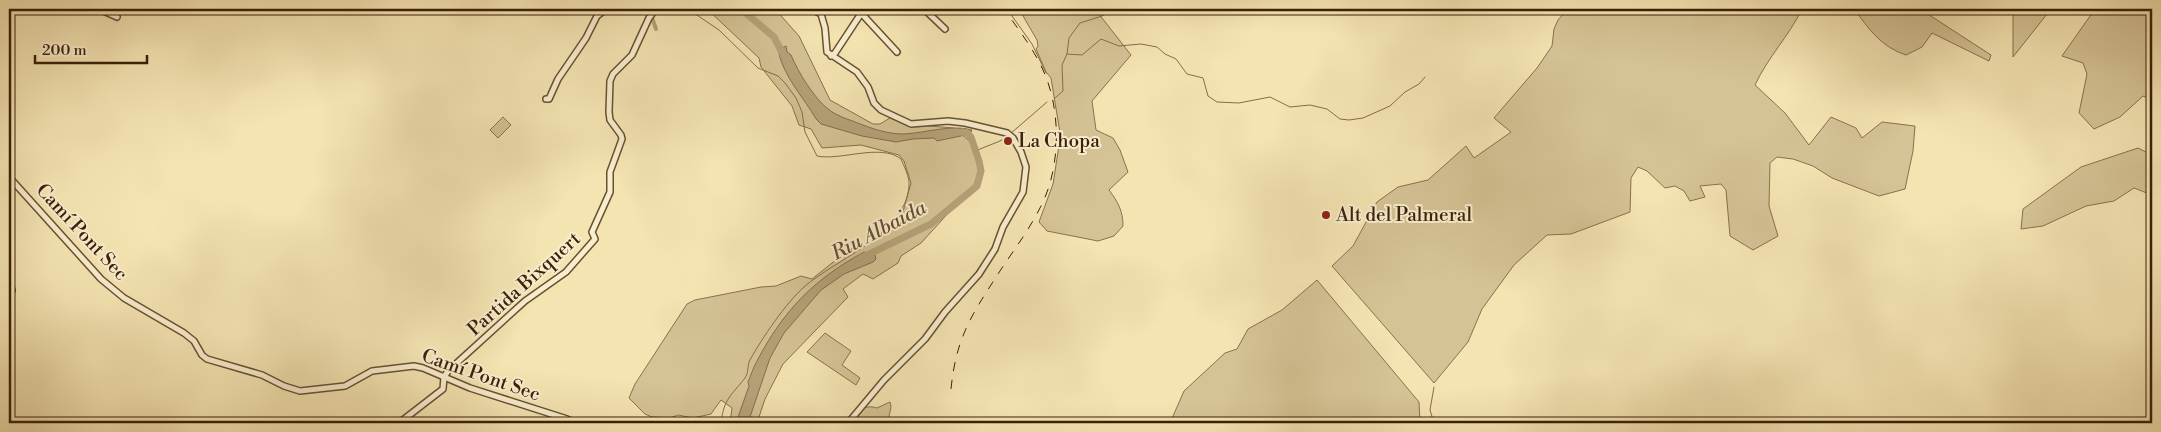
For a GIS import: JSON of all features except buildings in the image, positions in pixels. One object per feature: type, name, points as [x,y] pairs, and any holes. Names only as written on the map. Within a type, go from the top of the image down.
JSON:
[{"type":"street","points":[[99,9],[117,17]]},
{"type":"street","points":[[546,99],[549,99],[558,78],[586,38],[597,16],[606,9]]},
{"type":"street","points":[[811,9],[820,14],[825,28],[826,50],[831,56],[858,72],[868,87],[874,103],[881,110],[911,124],[948,121],[965,122],[1007,133],[1013,138],[1021,152],[1026,167],[1025,181],[1020,198],[1004,227],[995,249],[979,274],[925,339],[884,380],[848,423]]},
{"type":"street","points":[[820,14],[824,11],[836,9]]},
{"type":"street","points":[[924,9],[945,29]]},
{"type":"street","name":"Partida Bixquert","points":[[444,377],[448,371],[525,301],[566,272],[595,239],[592,232],[610,192],[610,172],[622,139],[610,120],[610,80],[613,74],[632,55],[652,11]]},
{"type":"street","points":[[831,56],[835,53],[862,11],[897,52]]},
{"type":"street","name":"Camí Pont Sec","points":[[9,177],[101,279],[124,298],[184,333],[194,341],[202,355],[207,359],[262,375],[284,386],[300,391],[346,386],[372,372],[405,366],[423,368],[470,388],[575,423]]},
{"type":"street","points":[[9,281],[12,290]]},
{"type":"street","points":[[399,423],[443,389],[444,377]]},
{"type":"shaded area","points":[[707,9],[775,9],[799,36],[830,100],[873,124],[880,124],[890,118],[905,124],[954,128],[972,143],[979,169],[974,185],[921,243],[901,256],[898,263],[873,279],[863,274],[843,289],[848,297],[783,364],[765,399],[757,423],[730,423],[732,408],[721,400],[711,414],[693,418],[678,415],[670,418],[652,417],[645,414],[629,398],[635,384],[687,304],[695,300],[761,287],[776,286],[801,276],[812,279],[837,259],[875,241],[902,215],[911,183],[904,161],[899,155],[861,145],[822,148],[811,129],[799,125],[792,106],[761,67],[759,58]]},
{"type":"shaded area","points":[[1019,9],[1095,9],[1131,55],[1092,101],[1096,130],[1113,138],[1120,150],[1128,172],[1109,190],[1119,207],[1123,221],[1123,226],[1114,236],[1098,241],[1047,231],[1039,222],[1053,184],[1060,133],[1051,78],[1046,72],[1036,49],[1038,46],[1037,40]]},
{"type":"shaded area","points":[[1568,9],[1802,9],[1755,85],[1785,113],[1809,145],[1831,117],[1856,128],[1862,138],[1882,122],[1915,126],[1913,151],[1905,189],[1879,196],[1832,178],[1813,166],[1793,159],[1777,157],[1770,163],[1769,206],[1778,236],[1753,250],[1730,236],[1726,190],[1721,184],[1700,186],[1705,197],[1690,201],[1684,191],[1675,186],[1665,188],[1647,171],[1638,167],[1631,178],[1630,212],[1571,234],[1547,235],[1514,265],[1482,309],[1468,342],[1434,383],[1332,266],[1353,246],[1377,202],[1398,187],[1428,180],[1466,146],[1474,158],[1511,132],[1494,118],[1537,68],[1552,46],[1554,29],[1558,20]]},
{"type":"shaded area","points":[[1854,9],[1920,9],[1991,55],[1989,61],[1932,33],[1922,47],[1906,55],[1897,52],[1870,30]]},
{"type":"shaded area","points":[[2013,9],[2051,9],[2013,57]]},
{"type":"shaded area","points":[[2095,9],[2152,9],[2152,100],[2143,96],[2120,117],[2094,129],[2079,113],[2087,74],[2083,63],[2062,56]]},
{"type":"shaded area","points":[[786,46],[787,52],[791,55],[812,92],[828,109],[840,116],[873,129],[893,133],[904,134],[955,128],[972,130],[970,134],[937,141],[934,138],[896,142],[862,136],[821,124],[794,86],[785,69],[778,50]]},
{"type":"shaded area","points":[[503,117],[511,125],[498,138],[490,130]]},
{"type":"shaded area","points":[[2138,148],[2152,155],[2152,195],[2134,188],[2114,201],[2086,206],[2043,226],[2021,229],[2023,209],[2081,167]]},
{"type":"shaded area","points":[[864,252],[875,255],[876,259],[844,274],[821,290],[784,333],[770,358],[748,423],[736,423],[753,369],[767,343],[789,312],[801,298],[830,273]]},
{"type":"shaded area","points":[[1317,280],[1419,402],[1420,423],[1170,423],[1184,391],[1225,353],[1237,349],[1248,329],[1282,310]]},
{"type":"shaded area","points":[[825,333],[851,351],[842,365],[860,378],[856,385],[807,352]]},
{"type":"shaded area","points":[[890,402],[889,423],[844,423],[863,408],[877,408]]},
{"type":"waterway","points":[[649,9],[656,29]]},
{"type":"waterway","points":[[672,9],[673,11],[683,9]]},
{"type":"waterway","points":[[688,9],[719,30],[758,68],[778,76],[785,83],[796,98],[802,112],[805,132],[817,156],[826,157],[872,152],[893,154],[901,159],[909,181],[906,199],[898,215],[885,230],[804,287],[782,311],[750,360],[746,376],[726,403],[721,423]]},
{"type":"waterway","name":"Riu Albaida","points":[[741,9],[774,37],[784,56]]},
{"type":"waterway","points":[[1007,9],[1032,44],[1046,73]]},
{"type":"waterway","points":[[1055,98],[1063,91],[1062,65],[1067,54],[1069,38],[1080,23],[1102,16],[1114,9]]},
{"type":"waterway","points":[[1067,54],[1082,55],[1101,39],[1119,46],[1141,44],[1157,47],[1165,54],[1176,59],[1187,74],[1203,78],[1208,96],[1217,102],[1239,103],[1270,97],[1290,107],[1310,105],[1327,109],[1340,119],[1349,120],[1363,118],[1390,106],[1405,92],[1419,84],[1425,77]]},
{"type":"waterway","points":[[1010,134],[1047,102]]},
{"type":"waterway","name":"Riu Albaida","points":[[861,258],[931,224],[977,186],[981,171],[979,161],[971,137],[967,133],[962,132]]},
{"type":"waterway","points":[[975,151],[1007,137]]},
{"type":"waterway","points":[[1434,387],[1430,410],[1434,423]]},
{"type":"railway","points":[[951,389],[953,371],[966,328],[998,274],[1027,231],[1042,204],[1053,172],[1056,119],[1049,85],[1035,54],[1004,9]]},
{"type":"place","name":"La Chopa","points":[[1008,141]]},
{"type":"place","name":"Alt del Palmeral","points":[[1326,215]]}]
